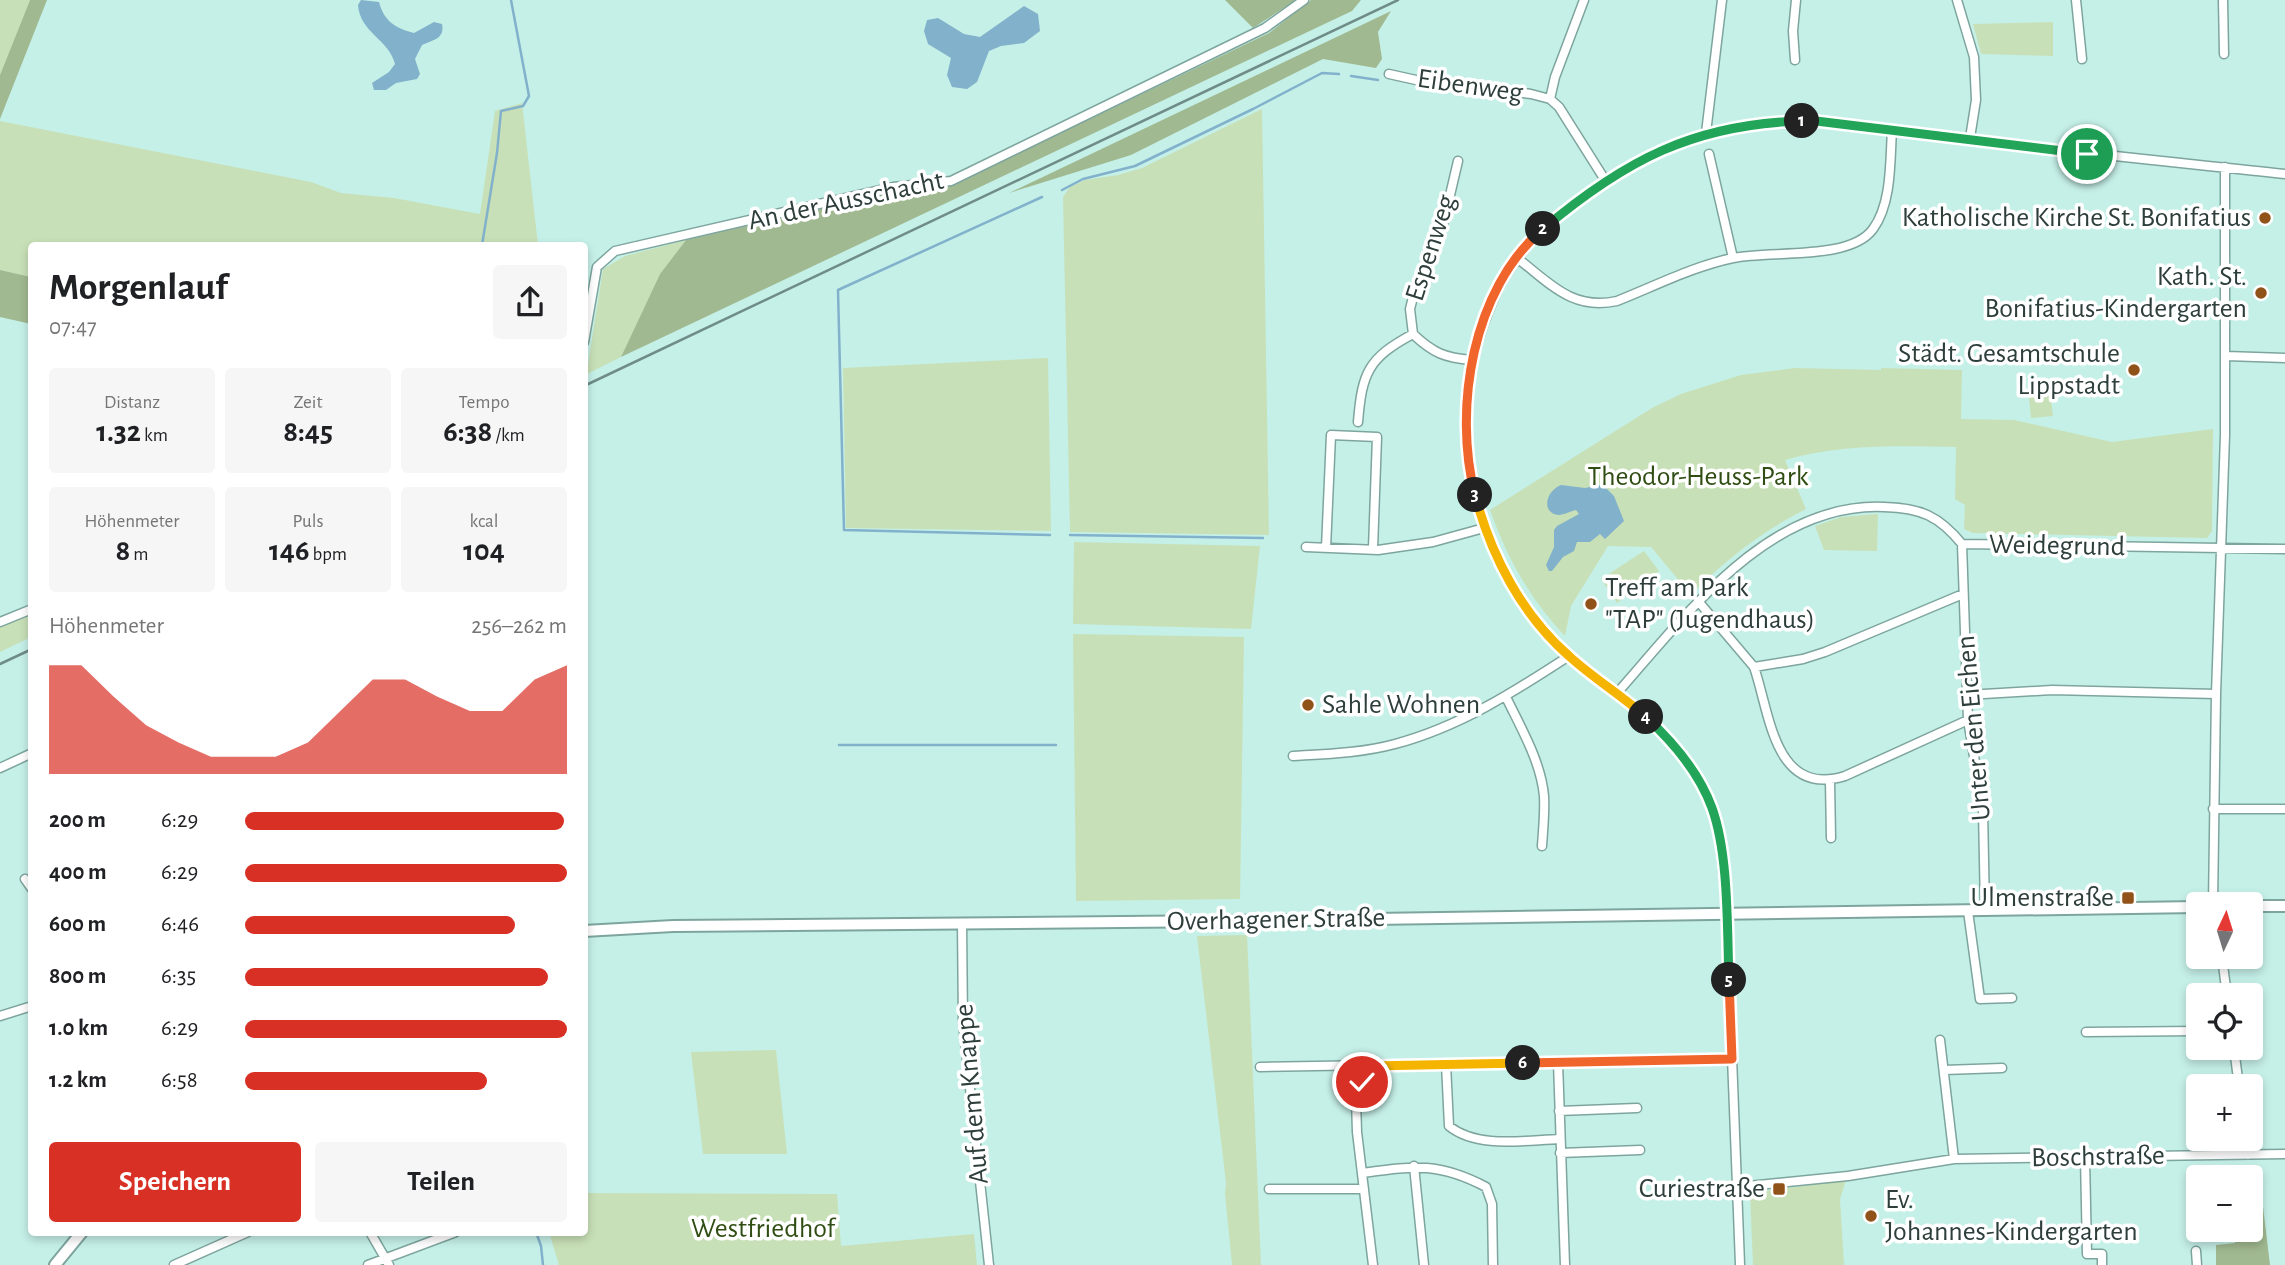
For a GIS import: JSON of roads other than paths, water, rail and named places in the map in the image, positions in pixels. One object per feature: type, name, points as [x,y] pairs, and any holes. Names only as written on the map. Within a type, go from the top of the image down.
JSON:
[{"type":"main road","points":[[2263,906],[2285,906]]},
{"type":"main road","name":"Overhagener Straße","points":[[588,932],[673,926],[2186,907]]},
{"type":"main road","points":[[55,1265],[79,1236]]},
{"type":"street","name":"An der Ausschacht","points":[[588,319],[597,267],[615,251],[893,187],[951,181],[1265,28],[1304,0]]},
{"type":"street","name":"Eibenweg","points":[[1550,99],[1555,77],[1584,0]]},
{"type":"street","points":[[1706,134],[1722,0]]},
{"type":"street","points":[[1795,60],[1793,31],[1796,0]]},
{"type":"street","points":[[1957,0],[1974,57],[1976,100],[1969,138]]},
{"type":"street","points":[[2076,0],[2082,60]]},
{"type":"street","points":[[2223,0],[2224,54]]},
{"type":"street","name":"Eibenweg","points":[[1389,74],[1416,80],[1531,93],[1550,99],[1559,107],[1605,180]]},
{"type":"street","points":[[1741,1265],[1726,914],[1720,838],[1703,787],[1669,738],[1618,692],[1569,656],[1532,617],[1504,572],[1484,528],[1467,456],[1466,399],[1472,360],[1496,293],[1517,258],[1539,233],[1605,180],[1640,160],[1706,134],[1746,125],[1816,121],[2087,154],[2285,174]]},
{"type":"street","points":[[1517,258],[1571,298],[1590,304],[1617,301],[1733,257],[1815,253],[1848,246],[1872,231],[1883,209],[1892,130]]},
{"type":"street","points":[[1709,154],[1733,257]]},
{"type":"street","name":"Espenweg","points":[[1458,162],[1443,225],[1416,285],[1409,309],[1413,334],[1430,350],[1452,358],[1472,360]]},
{"type":"street","points":[[2213,892],[2226,356],[2225,167]]},
{"type":"street","name":"Espenweg","points":[[1358,422],[1360,390],[1370,366],[1390,346],[1413,334]]},
{"type":"street","points":[[2226,356],[2285,358]]},
{"type":"street","points":[[1326,548],[1331,435],[1377,437],[1373,550]]},
{"type":"street","name":"Weidegrund","points":[[1618,692],[1698,601],[1726,575],[1768,543],[1807,521],[1834,512],[1877,506],[1919,510],[1949,528],[1962,544],[2285,550]]},
{"type":"street","points":[[1306,547],[1373,550],[1433,542],[1484,528]]},
{"type":"street","name":"Unter den Eichen","points":[[1962,544],[1968,720],[1983,810],[1985,911]]},
{"type":"street","points":[[1755,667],[1803,659],[1825,652],[1963,594]]},
{"type":"street","points":[[1698,601],[1755,667],[1778,748],[1791,766],[1808,777],[1830,781],[1845,776],[1968,720]]},
{"type":"street","points":[[0,622],[28,611]]},
{"type":"street","points":[[1293,756],[1367,750],[1394,744],[1465,718],[1507,697],[1569,656]]},
{"type":"street","points":[[1967,695],[2052,690],[2216,694]]},
{"type":"street","points":[[1507,697],[1541,779],[1544,797],[1542,846]]},
{"type":"street","points":[[0,768],[28,755]]},
{"type":"street","points":[[1830,781],[1831,838]]},
{"type":"street","points":[[2213,809],[2285,809]]},
{"type":"street","points":[[25,879],[28,883]]},
{"type":"street","points":[[1968,911],[1980,999],[2012,998]]},
{"type":"street","name":"Auf dem Knappe","points":[[962,923],[963,1023],[989,1265]]},
{"type":"street","points":[[0,1016],[28,1007]]},
{"type":"street","points":[[2086,1032],[2186,1031]]},
{"type":"street","points":[[1940,1040],[1954,1159]]},
{"type":"street","points":[[1260,1067],[1732,1059]]},
{"type":"street","points":[[1558,1062],[1565,1265]]},
{"type":"street","points":[[1446,1064],[1449,1126],[1457,1132],[1483,1140],[1560,1139]]},
{"type":"street","points":[[1370,1066],[1356,1100],[1357,1132],[1373,1265]]},
{"type":"street","points":[[1944,1070],[2002,1068]]},
{"type":"street","points":[[1559,1111],[1637,1108]]},
{"type":"street","points":[[1560,1153],[1640,1150]]},
{"type":"street","points":[[2248,1151],[2248,1155]]},
{"type":"street","name":"Boschstraße","points":[[1738,1187],[1847,1176],[1954,1159],[2285,1154]]},
{"type":"street","points":[[2085,1157],[2087,1254],[2102,1254],[2102,1265]]},
{"type":"street","points":[[1363,1173],[1414,1166],[1433,1168],[1468,1178],[1486,1187],[1492,1204],[1493,1265]]},
{"type":"street","points":[[1414,1166],[1424,1265]]},
{"type":"street","points":[[1269,1189],[1364,1189]]},
{"type":"street","points":[[174,1265],[239,1236]]},
{"type":"street","points":[[372,1236],[387,1262]]},
{"type":"street","points":[[368,1265],[387,1262],[447,1236]]},
{"type":"street","points":[[2196,1251],[2197,1265]]},
{"type":"water","points":[[361,0],[379,2],[387,19],[407,31],[414,33],[434,22],[442,24],[440,36],[422,45],[415,59],[420,74],[417,79],[396,83],[386,90],[374,90],[372,83],[389,72],[395,64],[387,48],[364,23],[358,5]]},
{"type":"water","points":[[1024,6],[1038,14],[1040,31],[1024,43],[1001,46],[989,51],[977,82],[967,89],[952,87],[947,75],[951,58],[928,44],[924,31],[927,20],[938,18],[964,34],[980,37]]},
{"type":"water","points":[[1561,485],[1605,487],[1614,496],[1624,521],[1605,539],[1600,534],[1590,542],[1577,542],[1574,551],[1563,557],[1552,571],[1549,571],[1546,565],[1554,547],[1554,530],[1579,514],[1576,510],[1559,515],[1550,511],[1548,497]]},
{"type":"waterway","points":[[482,242],[501,111],[523,106],[529,96],[511,0]]},
{"type":"waterway","points":[[1062,190],[1083,179],[1135,166],[1322,73],[1339,74]]},
{"type":"waterway","points":[[1351,76],[1378,80]]},
{"type":"waterway","points":[[1042,197],[838,290],[844,530],[1050,535]]},
{"type":"waterway","points":[[1070,535],[1263,538]]},
{"type":"waterway","points":[[839,745],[1056,745]]},
{"type":"waterway","points":[[537,1236],[543,1265]]},
{"type":"railway","points":[[588,384],[1398,0]]},
{"type":"railway","points":[[0,664],[28,651]]},
{"type":"place","name":"Katholische Kirche St. Bonifatius","points":[[2265,218]]},
{"type":"place","name":"Kath. St. Bonifatius-Kindergarten","points":[[2261,293]]},
{"type":"place","name":"Städt. Gesamtschule Lippstadt","points":[[2134,370]]},
{"type":"place","name":"Treff am Park \"TAP\" (Jugendhaus)","points":[[1591,604]]},
{"type":"place","name":"Sahle Wohnen","points":[[1308,705]]},
{"type":"place","name":"Ulmenstraße","points":[[2128,898]]},
{"type":"place","name":"Curiestraße","points":[[1779,1189]]},
{"type":"place","name":"Ev. Johannes-Kindergarten","points":[[1871,1216]]},
{"type":"park label","name":"Theodor-Heuss-Park","points":[[1698,477]]},
{"type":"park label","name":"Westfriedhof","points":[[763,1229]]}]
